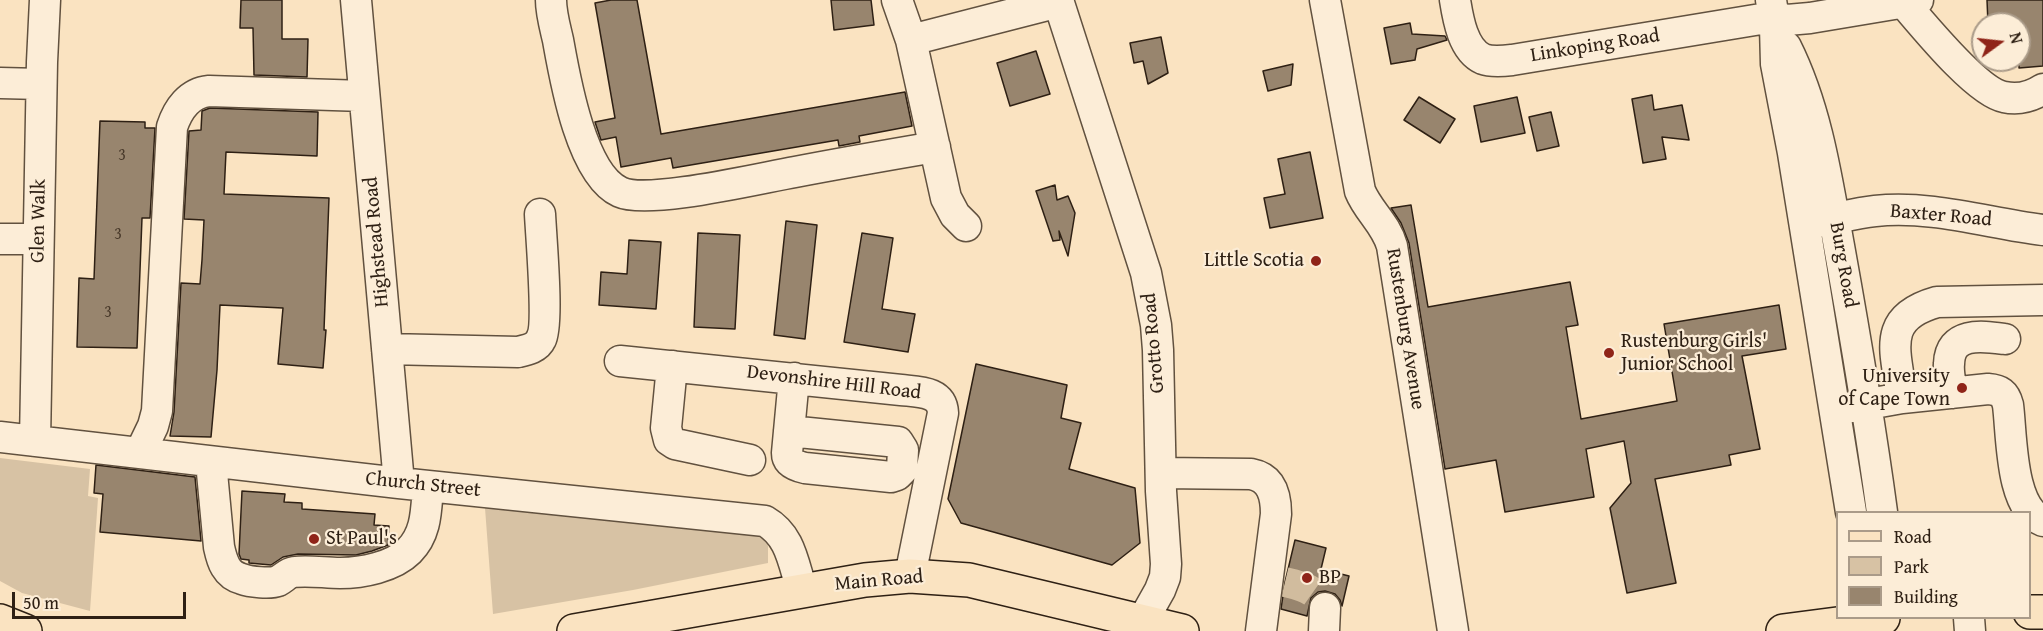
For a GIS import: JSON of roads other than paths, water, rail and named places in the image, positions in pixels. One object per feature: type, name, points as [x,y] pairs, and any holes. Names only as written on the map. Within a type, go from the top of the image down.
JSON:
[{"type":"main road","name":"Main Road","points":[[574,631],[802,590],[865,580],[910,576],[969,580],[1140,626],[1182,631]]},
{"type":"main road","points":[[1783,631],[1872,621]]},
{"type":"street","name":"Glen Walk","points":[[35,441],[41,84],[45,0]]},
{"type":"street","name":"Highstead Road","points":[[356,0],[399,483]]},
{"type":"street","points":[[551,0],[566,87],[587,152],[608,184],[622,193],[632,195],[679,193],[934,147]]},
{"type":"street","points":[[897,0],[911,40],[946,198],[955,215],[966,226]]},
{"type":"street","name":"Rustenburg Avenue","points":[[1325,0],[1360,191],[1368,207],[1387,232],[1392,246],[1453,631]]},
{"type":"street","name":"Linkoping Road","points":[[1455,0],[1458,19],[1467,42],[1474,52],[1484,59],[1497,61],[1773,14],[1787,20],[1810,18],[1911,1]]},
{"type":"street","name":"Grotto Road","points":[[911,40],[1059,1],[1146,273],[1152,300],[1158,350],[1166,564],[1165,577],[1160,590],[1140,626]]},
{"type":"street","points":[[1911,1],[1947,52],[1988,91],[2002,97],[2016,98],[2031,96],[2043,89]]},
{"type":"street","name":"Burg Road","points":[[1773,14],[1793,61],[1820,142],[1867,404],[1882,511]]},
{"type":"street","name":"Burg Road","points":[[1773,14],[1776,64],[1851,511]]},
{"type":"street","points":[[0,82],[41,84]]},
{"type":"street","points":[[140,453],[153,426],[157,411],[172,127],[180,109],[193,96],[209,91],[364,96]]},
{"type":"street","name":"Baxter Road","points":[[1804,224],[1874,211],[1909,210],[1957,214],[2043,230]]},
{"type":"street","points":[[387,350],[518,352],[535,346],[541,341],[545,323],[540,214]]},
{"type":"street","points":[[0,239],[38,239]]},
{"type":"street","points":[[1902,398],[1896,334],[1901,321],[1911,312],[1937,302],[2043,300]]},
{"type":"street","points":[[1952,393],[1949,364],[1951,354],[1959,342],[1972,337],[2005,339]]},
{"type":"street","name":"Devonshire Hill Road","points":[[620,360],[924,392],[939,399],[943,413],[910,576]]},
{"type":"street","points":[[672,366],[666,428],[669,440],[675,444],[750,460]]},
{"type":"street","points":[[789,431],[794,378]]},
{"type":"street","points":[[1835,410],[1902,398],[1988,389],[2003,393],[2008,405],[2019,495],[2029,511]]},
{"type":"street","name":"Church Street","points":[[0,437],[399,483],[765,521],[784,537],[802,590]]},
{"type":"street","points":[[211,462],[222,561],[227,570],[242,580],[276,581],[297,572],[350,572],[395,561],[410,550],[423,530],[428,486]]},
{"type":"street","points":[[1161,473],[1251,474],[1258,475],[1269,484],[1276,499],[1276,583],[1261,631]]},
{"type":"tunnel","points":[[1285,582],[1314,593],[1325,608]]},
{"type":"place","name":"Little Scotia","points":[[1316,261]]},
{"type":"place","name":"Rustenburg Girls' Junior School","points":[[1609,353]]},
{"type":"place","name":"University of Cape Town","points":[[1962,388]]},
{"type":"place","name":"St Paul's","points":[[314,539]]},
{"type":"place","name":"BP","points":[[1307,578]]}]
